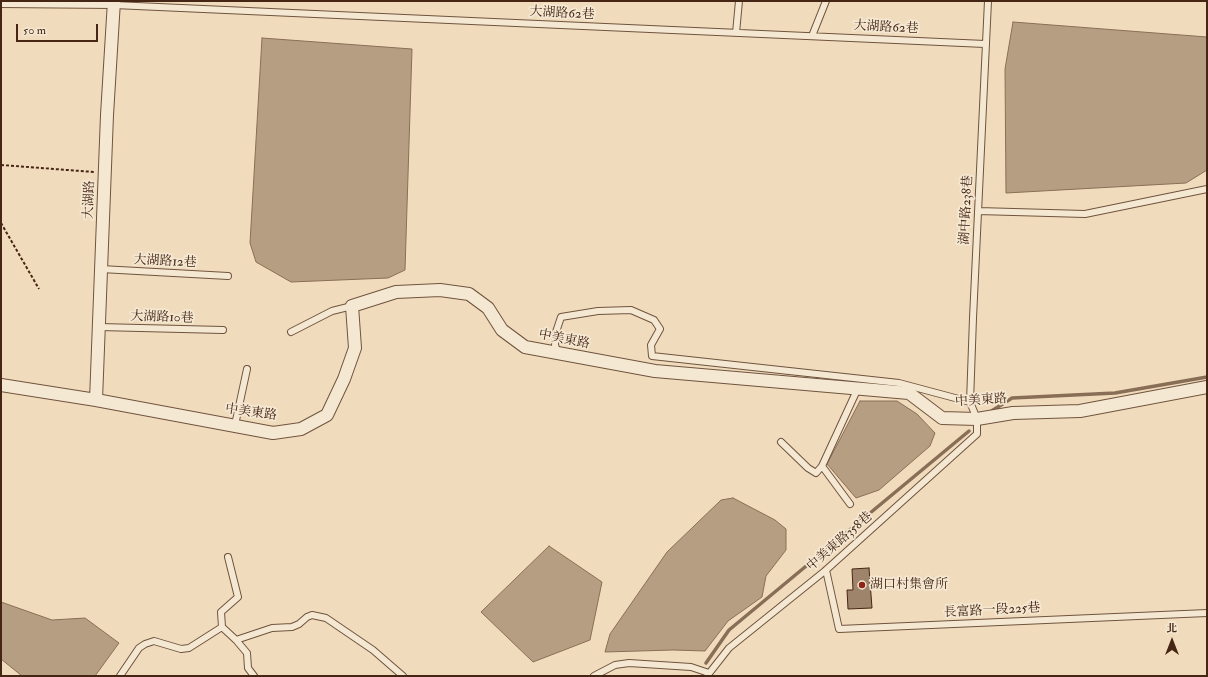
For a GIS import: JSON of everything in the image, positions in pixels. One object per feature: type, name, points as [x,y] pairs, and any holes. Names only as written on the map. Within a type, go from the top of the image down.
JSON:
[{"type":"street","name":"大湖路","points":[[96,400],[105,173],[114,3]]},
{"type":"street","name":"中美東路","points":[[1,385],[96,400],[273,433],[301,429],[327,415],[344,379],[354,348],[352,306],[396,292],[440,290],[469,294],[488,308],[502,330],[525,347],[655,371],[909,393],[942,418],[977,419],[1013,413],[1080,411],[1207,387]]},
{"type":"lane","points":[[736,33],[739,1]]},
{"type":"lane","points":[[812,36],[826,1]]},
{"type":"lane","name":"湖中路238巷","points":[[977,419],[970,402],[988,1]]},
{"type":"lane","name":"大湖路62巷","points":[[1,4],[114,3],[986,44]]},
{"type":"lane","points":[[978,211],[1085,214],[1207,189]]},
{"type":"lane","name":"大湖路12巷","points":[[101,269],[228,276]]},
{"type":"lane","points":[[291,332],[332,311],[352,306]]},
{"type":"lane","points":[[558,354],[555,345],[556,332],[561,317],[598,311],[631,310],[654,320],[660,329],[651,345],[652,356],[899,383],[970,402]]},
{"type":"lane","name":"大湖路10巷","points":[[99,327],[224,330]]},
{"type":"lane","points":[[235,425],[247,369]]},
{"type":"lane","points":[[781,442],[808,468],[816,473],[822,466],[858,388]]},
{"type":"lane","name":"中美東路358巷","points":[[708,675],[728,648],[826,570],[977,434],[977,419]]},
{"type":"lane","points":[[822,466],[850,504]]},
{"type":"lane","points":[[228,557],[238,597],[221,612],[222,628],[236,640],[247,653],[248,668],[254,676]]},
{"type":"lane","name":"長富路一段225巷","points":[[826,570],[839,629],[1207,613]]},
{"type":"lane","points":[[236,640],[272,628],[292,627],[312,615],[326,618],[373,650],[403,676]]},
{"type":"lane","points":[[120,676],[139,648],[145,644],[154,641],[181,649],[189,648],[222,628]]},
{"type":"lane","points":[[594,676],[615,665],[629,663],[691,667],[708,675]]},
{"type":"path","points":[[1,165],[105,173]]},
{"type":"path","points":[[1,223],[39,289]]},
{"type":"shaded area","points":[[1013,22],[1207,37],[1207,170],[1186,183],[1006,193],[1005,69]]},
{"type":"shaded area","points":[[262,38],[412,49],[405,270],[388,278],[291,282],[256,262],[250,243]]},
{"type":"shaded area","points":[[860,401],[897,401],[917,414],[935,433],[930,446],[879,490],[856,498],[827,464]]},
{"type":"shaded area","points":[[733,498],[775,520],[786,529],[786,550],[766,576],[762,597],[728,621],[705,651],[673,650],[605,652],[610,634],[667,552],[721,500]]},
{"type":"shaded area","points":[[549,546],[602,582],[590,640],[533,662],[481,612]]},
{"type":"shaded area","points":[[1,602],[52,620],[85,618],[119,643],[95,676],[22,676],[1,659]]},
{"type":"building","name":"湖口村集會所","points":[[869,568],[872,608],[848,609],[847,590],[853,590],[852,569]]},
{"type":"waterway","points":[[990,412],[1012,398],[1115,393],[1207,377]]},
{"type":"waterway","points":[[706,663],[729,630],[969,431]]},
{"type":"place","name":"湖口村集會所","points":[[862,585]]}]
